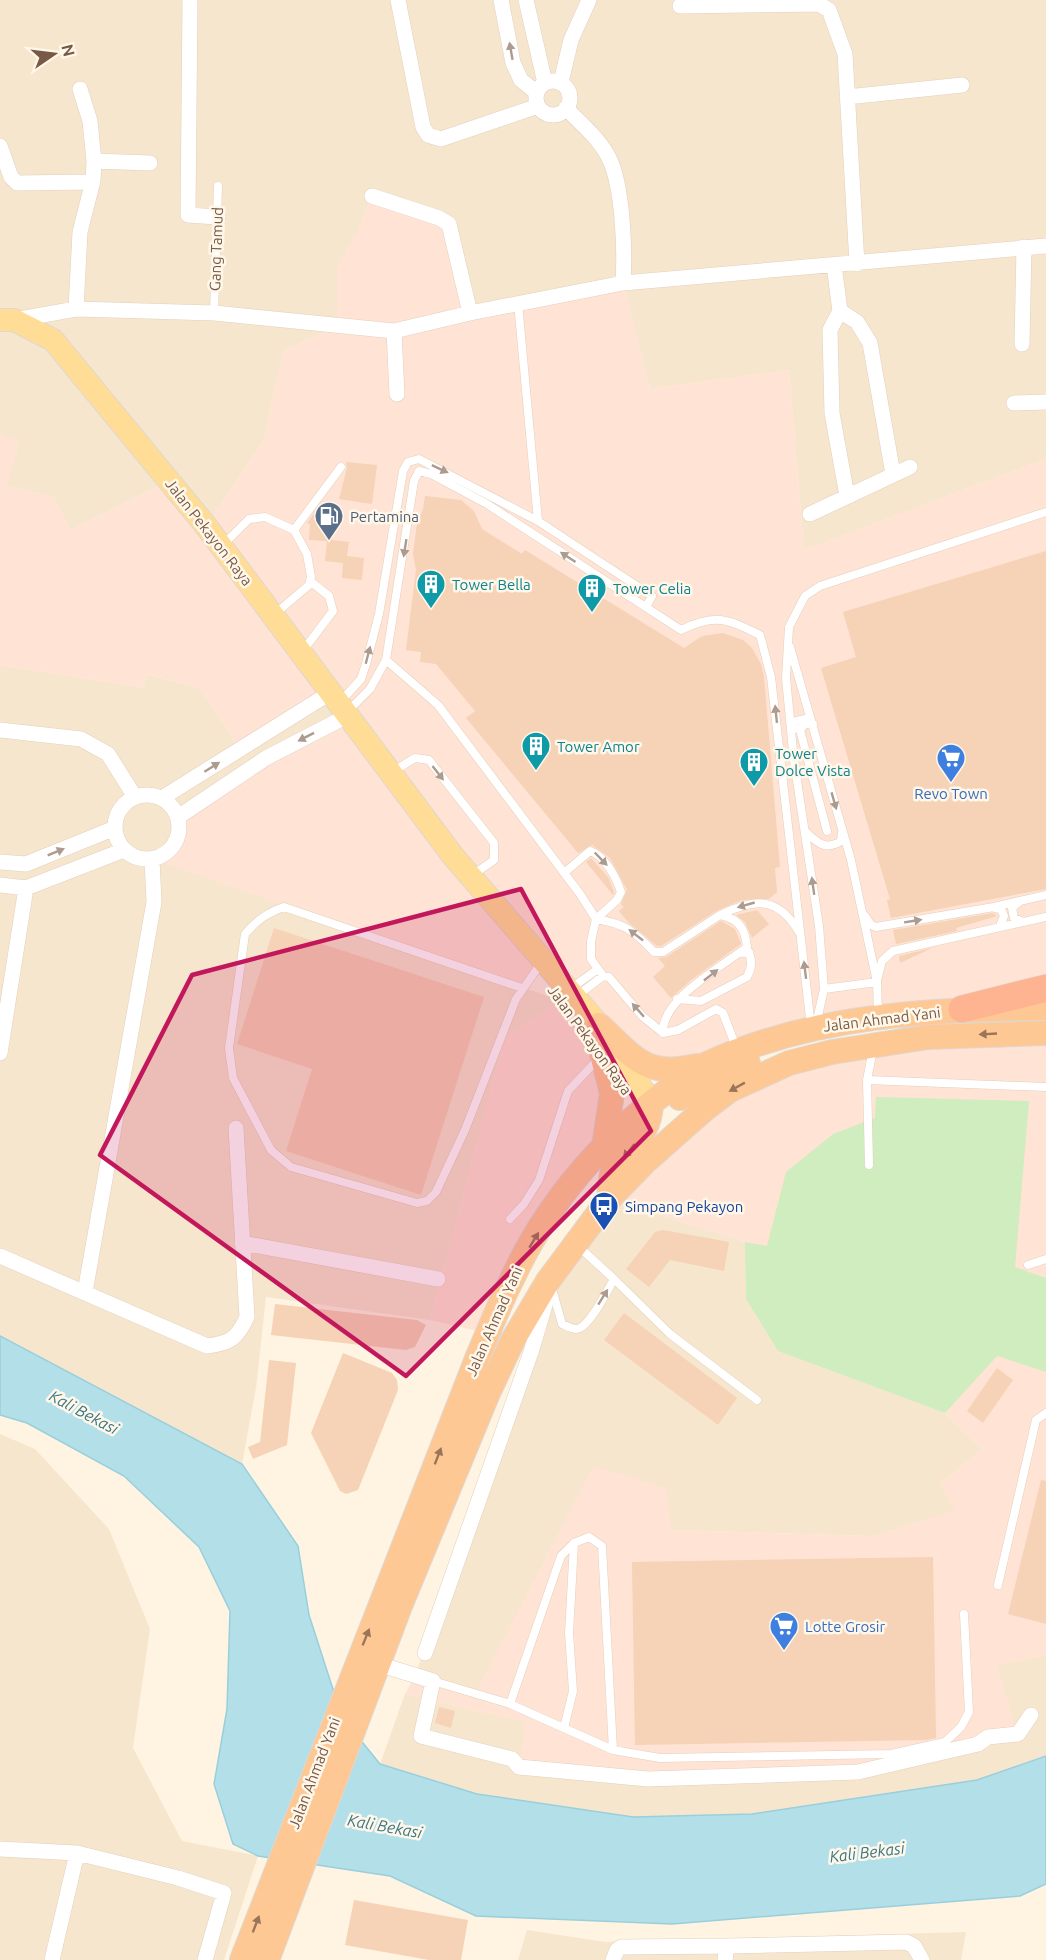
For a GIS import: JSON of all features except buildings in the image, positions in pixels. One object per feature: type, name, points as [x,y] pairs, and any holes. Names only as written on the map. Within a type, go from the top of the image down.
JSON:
[{"type":"highway","points":[[962,1009],[1046,988]]},
{"type":"highway","name":"Jalan Ahmad Yani","points":[[362,1700],[477,1356],[516,1271],[561,1197],[604,1148],[651,1102],[707,1064],[737,1052],[814,1028],[879,1018],[962,1009],[1046,1008]]},
{"type":"highway","points":[[599,1025],[641,1064],[671,1072],[707,1064]]},
{"type":"highway","name":"Jalan Ahmad Yani","points":[[242,1960],[279,1893],[362,1700],[488,1393],[513,1340],[548,1281],[609,1199],[684,1126],[730,1090],[789,1063],[874,1045],[928,1037],[1046,1033]]},
{"type":"highway","points":[[609,1199],[613,1171],[641,1136],[651,1117],[651,1102],[673,1100],[751,1061],[783,1050],[874,1045]]},
{"type":"highway","points":[[602,1054],[612,1093],[604,1148]]},
{"type":"highway","points":[[283,1960],[362,1700],[388,1667],[427,1558],[490,1401],[551,1286],[574,1249]]},
{"type":"highway","name":"Jalan Ahmad Yani","points":[[267,1960],[279,1893]]},
{"type":"main road","name":"Jalan Pekayon Raya","points":[[7,320],[53,340],[222,547],[300,654],[470,877],[599,1025],[651,1102]]},
{"type":"main road","name":"Jalan Pekayon Raya","points":[[391,774],[636,1102],[651,1102]]},
{"type":"street","points":[[190,0],[188,215],[218,217]]},
{"type":"street","points":[[398,0],[423,127],[429,135],[441,139],[545,91],[589,0]]},
{"type":"street","points":[[501,0],[517,73],[545,91],[570,96],[566,108],[555,114],[548,114],[545,91],[526,0]]},
{"type":"street","points":[[680,6],[819,2],[829,10],[845,54],[857,264]]},
{"type":"street","points":[[847,97],[962,86]]},
{"type":"street","points":[[76,309],[80,232],[92,182],[94,161],[90,121],[80,89]]},
{"type":"street","points":[[566,108],[602,147],[613,167],[620,211],[623,283]]},
{"type":"street","points":[[0,146],[11,177],[17,183],[92,182]]},
{"type":"street","points":[[94,161],[150,163]]},
{"type":"street","points":[[372,196],[439,218],[449,224],[470,313]]},
{"type":"street","points":[[7,320],[76,309],[214,313],[394,332],[470,313],[623,283],[1046,246]]},
{"type":"street","points":[[1023,344],[1024,247]]},
{"type":"street","points":[[834,265],[840,311],[830,330],[832,413],[847,496]]},
{"type":"street","points":[[840,311],[857,322],[870,343],[893,474]]},
{"type":"street","points":[[394,332],[398,394]]},
{"type":"street","points":[[1014,403],[1046,402]]},
{"type":"street","points":[[810,514],[910,466]]},
{"type":"street","points":[[162,798],[340,707]]},
{"type":"street","points":[[178,817],[340,707]]},
{"type":"street","points":[[0,730],[81,740],[108,754],[135,797]]},
{"type":"street","points":[[149,794],[162,798],[172,806],[178,817],[179,831],[175,844],[165,854],[152,859],[132,856],[124,850],[115,828],[117,815],[124,804],[135,797],[149,794]]},
{"type":"street","points":[[0,862],[26,864],[115,828]]},
{"type":"street","points":[[0,885],[26,888],[124,850]]},
{"type":"street","points":[[86,1292],[154,902],[152,859]]},
{"type":"street","points":[[0,1053],[26,888]]},
{"type":"street","points":[[0,1256],[207,1346],[227,1344],[241,1332],[247,1317],[236,1128]]},
{"type":"street","points":[[242,1243],[438,1280]]},
{"type":"street","points":[[426,1653],[531,1352],[551,1286]]},
{"type":"street","points":[[388,1667],[434,1681],[421,1737],[512,1759],[519,1767],[648,1779],[858,1772],[978,1744],[988,1737],[1017,1734],[1031,1715]]},
{"type":"street","points":[[0,1849],[77,1853],[178,1878],[224,1893],[205,1960]]},
{"type":"street","points":[[52,1960],[77,1853]]},
{"type":"street","points":[[613,1960],[617,1950],[621,1947],[726,1953],[828,1944],[906,1942],[914,1946],[922,1960]]},
{"type":"street","points":[[826,1960],[828,1944]]},
{"type":"lane","name":"Gang Tamud","points":[[214,313],[218,186]]},
{"type":"lane","points":[[518,303],[538,521]]},
{"type":"lane","points":[[340,707],[361,679],[366,664],[379,614],[402,471],[408,462],[419,459],[538,521],[652,596],[645,607]]},
{"type":"lane","points":[[294,530],[341,466]]},
{"type":"lane","points":[[340,707],[370,689],[386,660],[414,481],[419,471],[430,474],[487,504],[681,630],[698,622],[727,619],[760,635],[771,677],[814,1028]]},
{"type":"lane","points":[[814,1028],[824,989],[786,678],[789,627],[796,610],[805,596],[820,586],[1046,512]]},
{"type":"lane","points":[[222,547],[249,519],[266,517],[294,530],[307,554],[309,585],[272,616]]},
{"type":"lane","points":[[300,654],[333,611],[331,599],[310,581]]},
{"type":"lane","points":[[788,640],[841,825],[862,912],[877,982],[879,1018]]},
{"type":"lane","points":[[386,660],[438,705],[596,919],[620,923],[654,952],[663,952],[720,915],[744,904],[760,901],[772,905],[790,919],[801,936]]},
{"type":"lane","points":[[792,736],[796,721],[806,719],[813,724]]},
{"type":"lane","points":[[813,724],[805,724],[800,730],[827,831]]},
{"type":"lane","points":[[391,774],[415,758],[429,760],[494,843],[494,860],[470,877]]},
{"type":"lane","points":[[805,831],[818,843],[829,846],[841,841],[841,825]]},
{"type":"lane","points":[[564,873],[590,851],[599,855],[610,869],[621,892],[617,900],[596,919],[591,941],[591,959],[600,972],[609,977],[642,1016],[663,1033]]},
{"type":"lane","points":[[862,912],[876,927],[994,907],[1046,895]]},
{"type":"lane","points":[[1024,900],[1012,908],[1014,918],[1025,921]]},
{"type":"lane","points":[[522,988],[284,907],[269,912],[256,921],[245,934],[229,1048],[233,1078],[271,1150],[291,1167],[417,1203],[427,1201],[436,1192],[465,1131],[522,988],[537,969]]},
{"type":"lane","points":[[994,907],[1001,909],[1004,916],[1000,926]]},
{"type":"lane","points":[[663,1033],[663,1020],[677,999],[747,947],[741,924],[732,918],[720,915]]},
{"type":"lane","points":[[877,982],[882,961],[893,951],[1046,917]]},
{"type":"lane","points":[[677,999],[701,1001],[747,977],[751,970],[749,952],[740,953]]},
{"type":"lane","points":[[572,994],[600,972]]},
{"type":"lane","points":[[824,989],[877,982]]},
{"type":"lane","points":[[663,1033],[678,1030],[716,1009],[723,1013],[737,1052]]},
{"type":"lane","points":[[869,1165],[867,1080],[874,1045]]},
{"type":"lane","points":[[510,1219],[524,1204],[539,1180],[568,1091],[602,1054]]},
{"type":"lane","points":[[867,1080],[1046,1087]]},
{"type":"lane","points":[[574,1249],[614,1279],[670,1334],[757,1400]]},
{"type":"lane","points":[[1028,1265],[1046,1259]]},
{"type":"lane","points":[[551,1286],[562,1324],[573,1329],[580,1328],[589,1320],[614,1279]]},
{"type":"lane","points":[[998,1585],[1035,1420],[1046,1413]]},
{"type":"lane","points":[[510,1704],[561,1556],[574,1543],[589,1537],[602,1546],[613,1750]]},
{"type":"lane","points":[[564,1728],[573,1691],[568,1633],[574,1543]]},
{"type":"lane","points":[[434,1681],[510,1704],[613,1750],[660,1758],[891,1754],[945,1742],[961,1727],[969,1712],[964,1614]]},
{"type":"highlighted area","points":[[521,889],[651,1131],[406,1376],[100,1155],[192,975]]},
{"type":"shaded area","points":[[0,0],[1046,0],[1046,459],[804,550],[789,370],[650,389],[623,283],[470,313],[372,196],[363,219],[337,327],[284,350],[263,441],[206,526],[169,481],[70,530],[54,497],[6,486],[19,443],[0,434]]},
{"type":"shaded area","points":[[372,196],[449,224],[470,313],[623,283],[650,389],[789,370],[804,550],[1046,459],[1046,988],[879,1018],[671,1072],[537,969],[522,988],[152,859],[165,854],[175,844],[179,831],[178,817],[346,716],[331,693],[240,750],[199,688],[147,674],[144,688],[0,665],[0,434],[19,442],[7,486],[54,497],[70,530],[169,481],[206,526],[263,441],[284,350],[337,327],[337,268],[363,219]]},
{"type":"shaded area","points":[[0,665],[144,688],[146,674],[199,688],[240,750],[330,693],[345,713],[179,831],[175,844],[165,854],[153,859],[562,1001],[505,1037],[430,1320],[266,1297],[256,1388],[242,1464],[0,1336]]},
{"type":"shaded area","points":[[562,1001],[602,1054],[606,1126],[487,1333],[430,1320],[505,1037]]},
{"type":"shaded area","points":[[1046,1033],[1046,1655],[997,1665],[1016,1728],[972,1742],[858,1768],[649,1774],[521,1765],[524,1722],[405,1694],[415,1676],[475,1694],[593,1466],[666,1488],[671,1530],[872,1536],[955,1511],[940,1484],[982,1449],[945,1413],[778,1351],[746,1299],[745,1242],[609,1199],[769,1071]]},
{"type":"shaded area","points":[[609,1199],[745,1242],[746,1299],[778,1351],[945,1413],[982,1449],[940,1484],[956,1511],[872,1536],[670,1530],[475,1695],[415,1676],[551,1286]]},
{"type":"shaded area","points":[[0,1434],[35,1449],[109,1529],[150,1629],[133,1748],[182,1841],[258,1856],[224,1960],[0,1960]]},
{"type":"shaded area","points":[[1046,1655],[1046,1756],[977,1780],[752,1814],[633,1817],[477,1794],[380,1764],[405,1694],[525,1722],[521,1765],[1015,1728],[996,1665]]},
{"type":"shaded area","points":[[527,1930],[606,1942],[966,1932],[961,1960],[518,1960]]},
{"type":"green space","points":[[876,1097],[1029,1101],[1015,1267],[1046,1278],[1046,1372],[997,1356],[945,1413],[778,1351],[746,1299],[745,1242],[767,1246],[786,1172],[833,1134],[875,1118]]},
{"type":"water","name":"Kali Bekasi","points":[[0,1336],[242,1464],[298,1546],[309,1615],[342,1717],[380,1764],[477,1794],[633,1817],[752,1814],[977,1780],[1046,1756],[1046,1884],[1020,1896],[672,1924],[476,1916],[390,1876],[258,1856],[233,1844],[214,1784],[227,1709],[230,1611],[199,1547],[124,1476],[27,1423],[0,1415]]},
{"type":"place","name":"Pertamina","points":[[329,542]]},
{"type":"place","name":"Tower Bella","points":[[431,610]]},
{"type":"place","name":"Tower Celia","points":[[592,614]]},
{"type":"place","name":"Tower Amor","points":[[536,772]]},
{"type":"place","name":"Revo Town","points":[[951,784]]},
{"type":"place","name":"Tower Dolce Vista","points":[[754,788]]},
{"type":"place","name":"Simpang Pekayon","points":[[604,1232]]},
{"type":"place","name":"Lotte Grosir","points":[[784,1652]]}]
